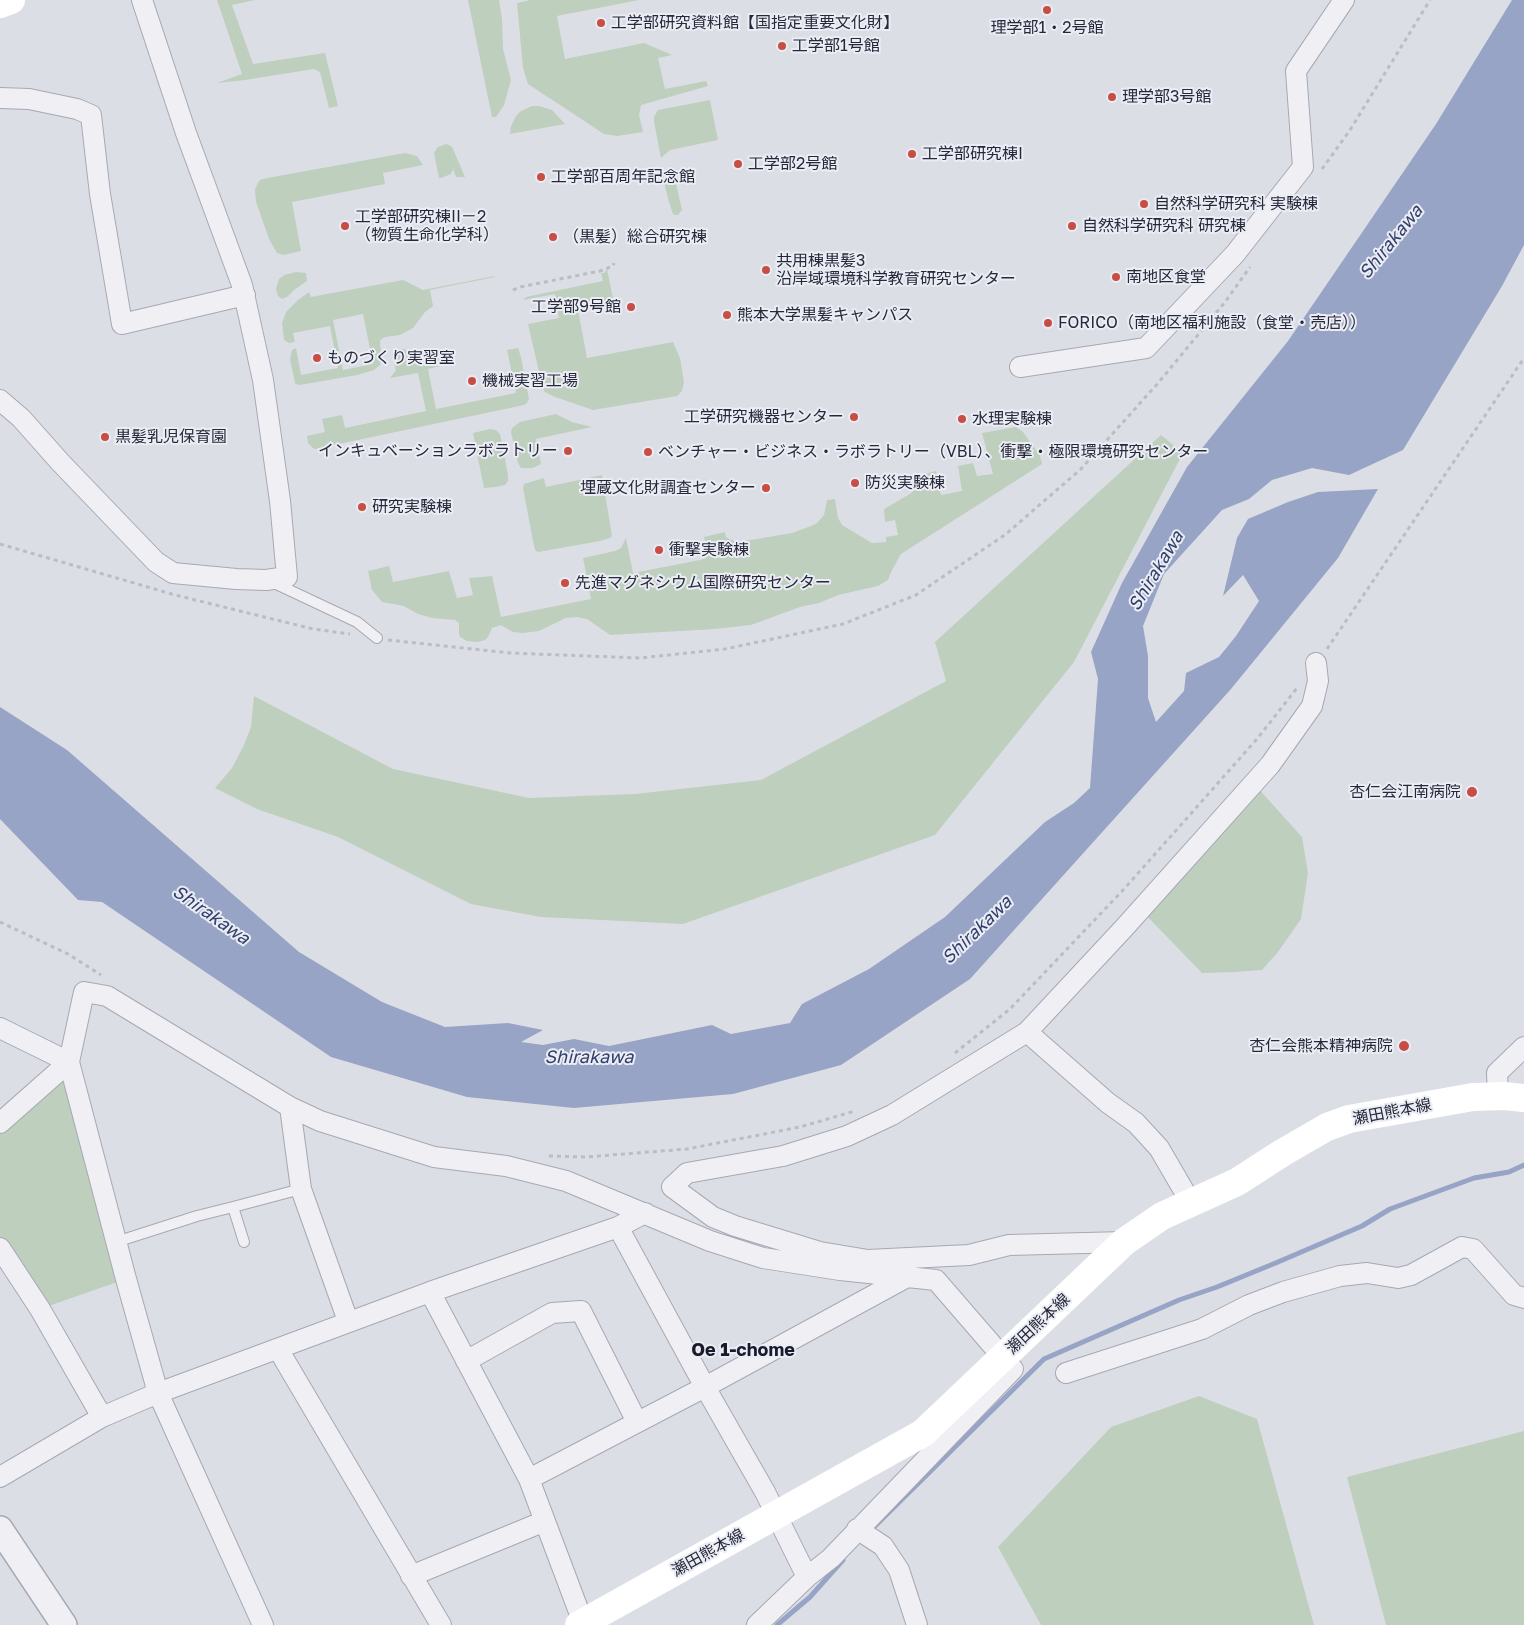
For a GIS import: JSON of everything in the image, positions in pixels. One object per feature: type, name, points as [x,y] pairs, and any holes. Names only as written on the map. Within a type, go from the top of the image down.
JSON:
[{"type":"main road","points":[[0,4],[11,0]]},
{"type":"main road","name":"瀬田熊本線","points":[[582,1624],[923,1433],[1124,1242],[1162,1216],[1237,1182],[1327,1127],[1349,1119],[1473,1097],[1511,1097]]},
{"type":"street","points":[[0,400],[21,418],[60,462],[156,562],[173,573],[236,579],[266,580],[288,577],[280,501],[263,380],[245,295],[186,133],[142,0]]},
{"type":"street","points":[[1020,367],[1146,348],[1235,254],[1302,167],[1296,71],[1344,0]]},
{"type":"street","points":[[0,98],[29,99],[77,109],[91,115],[100,194],[122,324],[245,295]]},
{"type":"street","points":[[1124,1242],[1009,1245],[969,1254],[868,1260],[820,1252],[735,1226],[713,1217],[672,1187],[687,1172],[783,1156],[847,1136],[892,1115],[1028,1032],[1124,928],[1270,764],[1312,706],[1318,680],[1316,663]]},
{"type":"street","points":[[263,1625],[158,1393],[69,1062],[84,992],[106,996],[290,1107],[320,1121],[434,1157],[506,1166],[566,1181],[710,1241],[763,1258],[840,1270],[936,1280],[1013,1369],[831,1558],[807,1577],[757,1625]]},
{"type":"street","points":[[0,1028],[69,1062]]},
{"type":"street","points":[[1028,1032],[1108,1103],[1136,1123],[1159,1148],[1191,1203]]},
{"type":"street","points":[[1511,1097],[1497,1073],[1524,1048]]},
{"type":"street","points":[[0,1123],[69,1062]]},
{"type":"street","points":[[290,1107],[301,1189],[348,1321]]},
{"type":"street","points":[[0,1477],[102,1417],[158,1393],[348,1321],[618,1227],[645,1213]]},
{"type":"street","points":[[618,1227],[777,1514],[807,1577]]},
{"type":"street","points":[[1066,1373],[1202,1329],[1248,1306],[1284,1292],[1340,1276],[1368,1273],[1398,1278],[1412,1275],[1462,1247],[1473,1249],[1514,1296],[1524,1298]]},
{"type":"street","points":[[0,1248],[40,1309],[102,1417]]},
{"type":"street","points":[[529,1479],[907,1277]]},
{"type":"street","points":[[430,1292],[529,1479],[582,1624]]},
{"type":"street","points":[[466,1361],[552,1313],[581,1311],[637,1422]]},
{"type":"street","points":[[278,1349],[441,1625]]},
{"type":"street","points":[[411,1576],[545,1521]]},
{"type":"street","points":[[0,1528],[64,1625]]},
{"type":"street","points":[[857,1529],[883,1546],[899,1570],[917,1625]]},
{"type":"lane","points":[[266,580],[356,622],[378,638]]},
{"type":"lane","points":[[116,1242],[197,1216],[301,1189]]},
{"type":"lane","points":[[233,1207],[244,1242]]},
{"type":"path","points":[[1322,169],[1350,130],[1430,0]]},
{"type":"path","points":[[513,290],[532,284],[600,270],[613,266],[614,262]]},
{"type":"path","points":[[0,544],[175,595],[313,629],[510,653],[640,658],[725,649],[843,624],[916,595],[1006,534],[1081,469],[1159,382],[1225,302],[1253,263]]},
{"type":"path","points":[[951,1056],[1010,1009],[1125,888],[1257,739],[1337,636],[1524,358]]},
{"type":"path","points":[[0,922],[68,954],[104,977]]},
{"type":"path","points":[[549,1156],[586,1157],[687,1149],[800,1127],[862,1108]]},
{"type":"green space","points":[[217,0],[255,0],[232,5],[253,64],[325,53],[338,106],[329,108],[320,72],[314,69],[217,83],[242,74]]},
{"type":"green space","points":[[468,0],[499,0],[503,49],[511,80],[504,105],[496,117],[492,117]]},
{"type":"green space","points":[[530,0],[639,0],[557,16],[565,59],[644,43],[672,55],[658,58],[665,89],[706,81],[708,86],[641,105],[639,115],[643,132],[617,136],[604,134],[528,84],[523,68],[517,3]]},
{"type":"green space","points":[[710,100],[718,140],[670,150],[661,158],[654,122],[654,117],[658,110]]},
{"type":"green space","points":[[532,106],[552,110],[565,124],[510,134],[511,126],[516,116],[521,111]]},
{"type":"green space","points":[[446,144],[453,149],[465,177],[456,177],[453,169],[451,174],[439,178],[434,153],[438,147]]},
{"type":"green space","points":[[405,153],[417,156],[423,165],[383,173],[385,184],[292,202],[301,251],[284,255],[277,253],[269,239],[256,202],[255,189],[259,181]]},
{"type":"green space","points":[[666,169],[673,172],[675,179],[682,210],[678,215],[673,214],[669,202],[663,178]]},
{"type":"green space","points":[[607,269],[614,303],[578,310],[587,358],[673,342],[680,358],[684,382],[682,391],[677,396],[593,410],[555,397],[543,389],[528,324],[559,318],[555,294],[523,300],[526,297],[603,281],[601,273],[604,273]]},
{"type":"green space","points":[[296,272],[306,273],[307,281],[282,299],[278,296],[276,289],[279,279],[284,275]]},
{"type":"green space","points":[[495,276],[430,290],[433,306],[425,312],[413,328],[400,335],[385,337],[380,340],[381,361],[380,365],[374,370],[357,375],[300,385],[295,383],[290,359],[292,350],[296,348],[301,375],[338,368],[330,326],[293,333],[295,342],[289,343],[284,340],[282,323],[286,312],[309,292],[311,297],[403,280],[423,290]],"holes":[[[363,314],[373,364],[343,370],[333,320]]]},
{"type":"green space","points":[[518,348],[529,399],[524,405],[315,449],[308,443],[307,436],[325,432],[322,419],[342,415],[345,428],[426,411],[418,373],[390,378],[396,370],[392,354],[395,350],[405,349],[410,357],[415,359],[437,354],[443,356],[444,365],[428,369],[436,409],[516,393],[507,350]]},
{"type":"green space","points":[[556,414],[572,422],[592,427],[536,439],[541,464],[533,468],[521,468],[518,463],[511,432],[512,428],[520,422]]},
{"type":"green space","points":[[1016,427],[1023,432],[1040,456],[1042,464],[901,554],[888,580],[878,586],[838,595],[751,625],[610,635],[587,619],[576,617],[566,618],[539,631],[523,633],[513,632],[501,625],[492,628],[485,640],[478,642],[467,641],[460,637],[459,623],[455,620],[432,618],[418,614],[404,606],[382,602],[372,590],[368,571],[389,566],[393,582],[449,571],[457,598],[473,595],[469,578],[492,576],[501,617],[591,599],[583,558],[615,551],[621,548],[626,538],[633,573],[706,558],[708,554],[704,537],[725,532],[726,537],[739,542],[792,533],[817,523],[824,515],[827,500],[835,499],[838,518],[842,525],[872,543],[886,542],[886,537],[898,535],[895,520],[885,522],[884,509],[910,494],[917,487],[921,475],[936,471],[941,495],[962,491],[958,466],[973,463],[977,476],[993,474],[982,433]]},
{"type":"green space","points":[[490,429],[496,430],[500,434],[508,481],[505,485],[484,488],[473,433]]},
{"type":"green space","points":[[1161,435],[1183,453],[1074,662],[935,835],[683,924],[541,917],[471,904],[338,837],[257,809],[215,788],[232,768],[244,745],[251,727],[254,696],[393,769],[529,798],[635,794],[761,780],[946,681],[935,642]]},
{"type":"green space","points":[[602,475],[612,536],[600,541],[538,552],[535,550],[523,488],[524,484],[544,478],[546,487]]},
{"type":"green space","points":[[1256,786],[1302,837],[1308,873],[1301,919],[1278,952],[1262,970],[1202,973],[1141,910]]},
{"type":"green space","points":[[69,1062],[126,1279],[40,1309],[0,1248],[0,1123]]},
{"type":"green space","points":[[1199,1396],[1257,1419],[1314,1625],[1041,1625],[998,1547],[1111,1427]]},
{"type":"green space","points":[[1524,1431],[1524,1625],[1386,1625],[1347,1477]]},
{"type":"water","name":"Shirakawa","points":[[1512,0],[1524,0],[1524,245],[1502,286],[1403,450],[1349,475],[1312,468],[1272,480],[1249,499],[1222,510],[1164,574],[1143,626],[1148,656],[1148,698],[1156,722],[1184,691],[1186,673],[1219,657],[1236,636],[1259,601],[1243,575],[1223,596],[1237,538],[1248,519],[1318,492],[1378,489],[1338,558],[1231,689],[970,979],[841,1065],[733,1094],[574,1108],[467,1097],[331,1057],[102,902],[78,900],[0,819],[0,707],[67,750],[299,952],[382,1002],[445,1027],[508,1023],[543,1030],[521,1042],[543,1045],[574,1039],[609,1046],[712,1025],[731,1034],[790,1023],[802,1004],[869,969],[945,917],[1045,822],[1074,803],[1090,788],[1098,679],[1091,652],[1122,583],[1187,467],[1288,341],[1436,124]]},
{"type":"waterway","points":[[874,1527],[1044,1359],[1179,1300],[1217,1287],[1362,1226],[1390,1209],[1474,1178],[1509,1172],[1524,1165]]},
{"type":"waterway","points":[[777,1625],[810,1597],[843,1560]]},
{"type":"place","name":"理学部1・2号館","points":[[1047,10]]},
{"type":"place","name":"工学部研究資料館【国指定重要文化財】","points":[[601,23]]},
{"type":"place","name":"工学部1号館","points":[[782,46]]},
{"type":"place","name":"理学部3号館","points":[[1112,97]]},
{"type":"place","name":"工学部研究棟I","points":[[912,154]]},
{"type":"place","name":"工学部2号館","points":[[738,164]]},
{"type":"place","name":"工学部百周年記念館","points":[[541,177]]},
{"type":"place","name":"自然科学研究科 実験棟","points":[[1144,204]]},
{"type":"place","name":"工学部研究棟II－2 （物質生命化学科）","points":[[345,226]]},
{"type":"place","name":"自然科学研究科 研究棟","points":[[1072,226]]},
{"type":"place","name":"（黒髪）総合研究棟","points":[[553,237]]},
{"type":"place","name":"共用棟黒髪3 沿岸域環境科学教育研究センター","points":[[766,270]]},
{"type":"place","name":"南地区食堂","points":[[1116,277]]},
{"type":"place","name":"工学部9号館","points":[[631,307]]},
{"type":"place","name":"熊本大学黒髪キャンパス","points":[[727,315]]},
{"type":"place","name":"FORICO（南地区福利施設（食堂・売店））","points":[[1048,323]]},
{"type":"place","name":"ものづくり実習室","points":[[317,358]]},
{"type":"place","name":"機械実習工場","points":[[472,381]]},
{"type":"place","name":"工学研究機器センター","points":[[854,417]]},
{"type":"place","name":"水理実験棟","points":[[962,419]]},
{"type":"place","name":"黒髪乳児保育園","points":[[105,437]]},
{"type":"place","name":"インキュベーションラボラトリー","points":[[568,451]]},
{"type":"place","name":"ベンチャー・ビジネス・ラボラトリー（VBL）、衝撃・極限環境研究センター","points":[[648,452]]},
{"type":"place","name":"防災実験棟","points":[[855,483]]},
{"type":"place","name":"埋蔵文化財調査センター","points":[[766,488]]},
{"type":"place","name":"研究実験棟","points":[[362,507]]},
{"type":"place","name":"衝撃実験棟","points":[[659,550]]},
{"type":"place","name":"先進マグネシウム国際研究センター","points":[[565,583]]},
{"type":"place","name":"杏仁会江南病院","points":[[1472,792]]},
{"type":"place","name":"杏仁会熊本精神病院","points":[[1404,1046]]},
{"type":"district","name":"Oe 1-chome","points":[[743,1350]]}]
